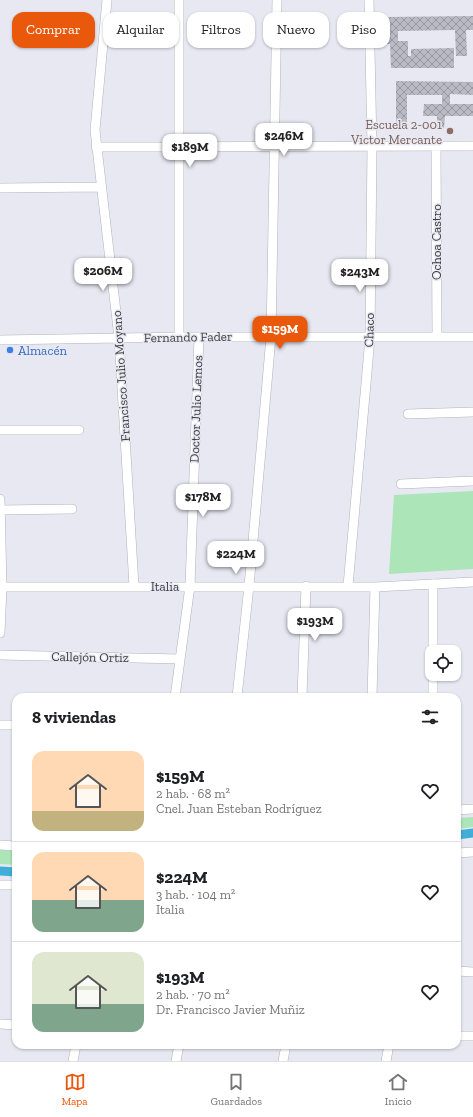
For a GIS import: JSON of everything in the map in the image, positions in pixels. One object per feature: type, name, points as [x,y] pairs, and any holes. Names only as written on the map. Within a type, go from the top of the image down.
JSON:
[{"type":"street","name":"Francisco Julio Moyano","points":[[107,0],[95,130],[119,338],[134,586]]},
{"type":"street","points":[[179,0],[179,337]]},
{"type":"street","points":[[237,693],[249,586],[271,336],[277,0]]},
{"type":"street","name":"Chaco","points":[[348,586],[370,338],[372,146],[369,0]]},
{"type":"street","name":"Ochoa Castro","points":[[436,146],[436,337]]},
{"type":"street","points":[[96,147],[473,146]]},
{"type":"street","points":[[0,188],[101,187]]},
{"type":"street","name":"Fernando Fader","points":[[0,340],[271,336],[370,338],[473,337]]},
{"type":"street","name":"Doctor Julio Lemos","points":[[176,693],[190,586],[199,337]]},
{"type":"street","points":[[408,414],[473,412]]},
{"type":"street","points":[[0,430],[80,430]]},
{"type":"street","points":[[401,484],[473,482]]},
{"type":"street","points":[[0,499],[0,633]]},
{"type":"street","points":[[0,510],[72,509]]},
{"type":"street","name":"Italia","points":[[1,587],[375,586],[473,582]]},
{"type":"street","points":[[433,584],[433,645]]},
{"type":"street","points":[[302,693],[306,586]]},
{"type":"street","points":[[372,693],[375,586]]},
{"type":"street","name":"Callejón Ortiz","points":[[0,655],[180,659]]},
{"type":"street","points":[[433,681],[433,693]]},
{"type":"street","points":[[0,725],[12,725]]},
{"type":"street","points":[[461,810],[473,809]]},
{"type":"street","points":[[0,845],[12,846]]},
{"type":"street","points":[[461,853],[473,852]]},
{"type":"street","points":[[0,885],[12,885]]},
{"type":"street","points":[[461,972],[473,972]]},
{"type":"street","points":[[0,1024],[12,1025]]},
{"type":"street","points":[[461,1036],[473,1036]]},
{"type":"street","points":[[73,1061],[75,1049]]},
{"type":"street","points":[[176,1061],[178,1049]]},
{"type":"street","points":[[283,1061],[285,1049]]},
{"type":"street","points":[[386,1061],[388,1049]]},
{"type":"green space","points":[[473,491],[473,569],[389,574],[394,495]]},
{"type":"green space","points":[[473,817],[473,827],[461,828],[461,818]]},
{"type":"green space","points":[[0,850],[12,851],[12,865],[0,864]]},
{"type":"building","points":[[473,16],[473,30],[466,30],[467,56],[456,56],[455,30],[398,31],[398,41],[408,41],[408,56],[411,56],[411,49],[454,48],[454,68],[391,68],[390,17]]},
{"type":"building","points":[[396,81],[473,82],[473,95],[450,94],[450,104],[473,104],[473,116],[445,116],[444,128],[437,127],[437,116],[423,116],[424,104],[442,104],[442,95],[407,95],[407,124],[396,124]]},
{"type":"waterway","points":[[461,834],[473,833]]},
{"type":"waterway","points":[[0,871],[12,872]]},
{"type":"place","name":"Escuela 2-001 Victor Mercante","points":[[450,131]]},
{"type":"place","name":"Almacén","points":[[10,350]]}]
